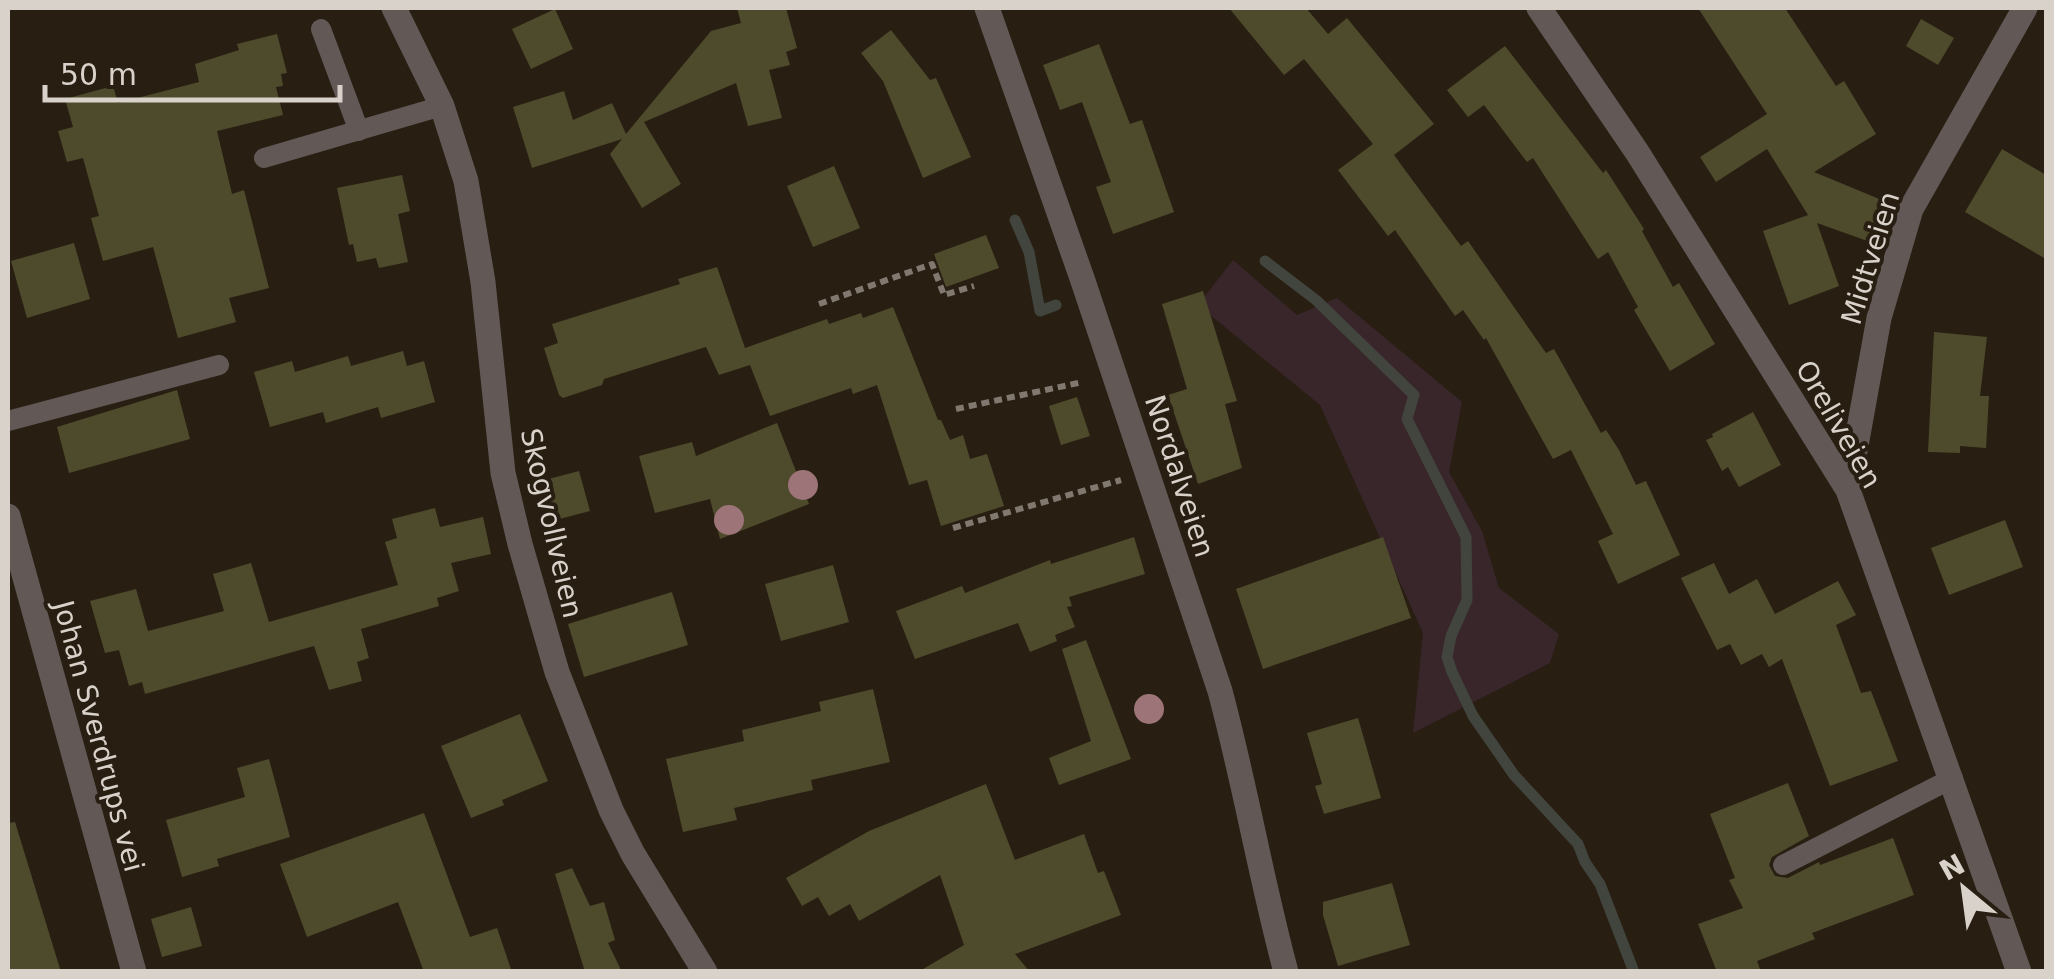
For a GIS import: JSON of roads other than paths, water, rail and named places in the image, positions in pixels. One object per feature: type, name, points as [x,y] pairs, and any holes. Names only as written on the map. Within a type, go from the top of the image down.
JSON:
[{"type":"street","name":"Skogvollveien","points":[[394,8],[442,106],[466,181],[483,282],[503,473],[542,620],[610,810],[706,972]]},
{"type":"street","name":"Nordalveien","points":[[987,8],[1220,692],[1286,972]]},
{"type":"street","name":"Oreliveien","points":[[1539,8],[1637,152],[1848,490],[2020,972]]},
{"type":"street","name":"Midtveien","points":[[1848,490],[1879,318],[1911,208],[2026,8]]},
{"type":"street","name":"Johan Sverdrups vei","points":[[8,516],[134,972]]},
{"type":"lane","points":[[321,29],[358,131]]},
{"type":"lane","points":[[264,158],[442,106]]},
{"type":"lane","points":[[8,422],[218,365]]},
{"type":"lane","points":[[1783,866],[1952,778]]},
{"type":"waterway","points":[[1015,220],[1029,252],[1040,311],[1056,305]]},
{"type":"waterway","points":[[1265,261],[1316,300],[1414,395],[1407,419],[1466,537],[1467,600],[1451,636],[1447,657],[1452,672],[1473,716],[1514,775],[1578,844],[1600,884],[1634,972]]}]
